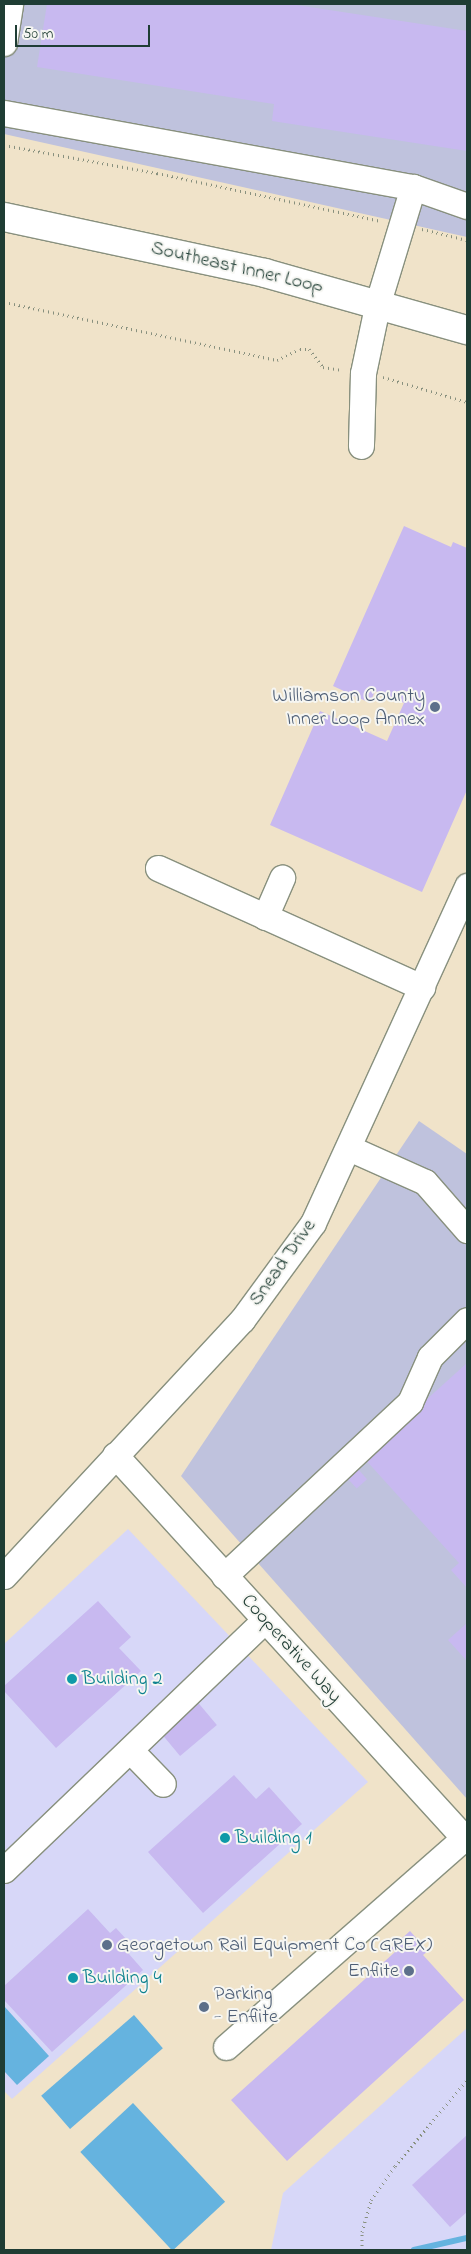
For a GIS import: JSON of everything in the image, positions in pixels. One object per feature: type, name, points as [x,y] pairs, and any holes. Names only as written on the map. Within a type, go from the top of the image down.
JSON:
[{"type":"main road","name":"Southeast Inner Loop","points":[[4,217],[265,273],[378,302],[467,330]]},
{"type":"street","points":[[4,43],[10,4]]},
{"type":"street","points":[[4,113],[413,187],[467,206]]},
{"type":"street","points":[[361,446],[362,378],[378,302],[413,187]]},
{"type":"street","points":[[158,868],[422,987]]},
{"type":"street","points":[[265,916],[282,878]]},
{"type":"street","name":"Snead Drive","points":[[4,1576],[242,1320],[313,1223],[349,1148],[467,886]]},
{"type":"street","points":[[349,1148],[425,1182],[467,1230]]},
{"type":"street","points":[[224,1576],[410,1402],[430,1357],[467,1320]]},
{"type":"street","name":"Cooperative Way","points":[[115,1455],[466,1840]]},
{"type":"street","points":[[4,1870],[265,1620]]},
{"type":"street","points":[[130,1750],[164,1784]]},
{"type":"street","points":[[226,2047],[466,1840]]},
{"type":"path","points":[[4,145],[157,173],[467,240]]},
{"type":"path","points":[[4,302],[277,360],[300,349],[309,349],[323,367],[348,371]]},
{"type":"path","points":[[380,376],[467,402]]},
{"type":"path","points":[[362,2250],[362,2232],[371,2200],[395,2166],[467,2080]]},
{"type":"shaded area","points":[[4,4],[467,4],[467,237],[4,134]]},
{"type":"shaded area","points":[[419,1121],[467,1154],[467,1799],[181,1476]]},
{"type":"shaded area","points":[[128,1529],[368,1782],[12,2099],[4,2091],[4,1644]]},
{"type":"shaded area","points":[[467,2028],[467,2250],[271,2250],[283,2193]]},
{"type":"water","points":[[4,2006],[49,2056],[17,2085],[4,2071]]},
{"type":"water","points":[[134,2015],[163,2048],[70,2129],[41,2096]]},
{"type":"water","points":[[133,2103],[225,2202],[172,2250],[80,2152]]},
{"type":"building","points":[[47,4],[290,4],[467,31],[467,151],[272,121],[274,104],[37,67]]},
{"type":"building","name":"Williamson County Inner Loop Annex","points":[[404,526],[451,547],[453,542],[467,548],[467,790],[422,892],[270,825],[320,711],[387,741],[404,703],[375,691],[370,703],[333,686]]},
{"type":"building","points":[[467,1363],[467,1588],[451,1570],[459,1563],[363,1457]]},
{"type":"building","points":[[357,1468],[367,1479],[357,1489],[347,1477]]},
{"type":"building","name":"Building 2","points":[[98,1601],[131,1637],[119,1648],[141,1671],[56,1748],[4,1691],[4,1686]]},
{"type":"building","points":[[467,1623],[467,1661],[448,1640]]},
{"type":"building","points":[[195,1699],[217,1725],[180,1756],[158,1730]]},
{"type":"building","name":"Building 1","points":[[234,1775],[256,1799],[269,1787],[302,1824],[203,1913],[148,1852]]},
{"type":"building","name":"Building 4","points":[[88,1909],[110,1933],[116,1928],[127,1940],[121,1945],[143,1970],[52,2052],[4,2000],[4,1986]]},
{"type":"building","points":[[410,1931],[428,1951],[423,1955],[464,2000],[287,2161],[231,2100],[395,1952],[391,1948]]},
{"type":"building","points":[[467,2135],[467,2212],[450,2227],[412,2185]]},
{"type":"waterway","points":[[414,2250],[467,2238]]},
{"type":"place","name":"Williamson County Inner Loop Annex","points":[[435,707]]},
{"type":"place","name":"Building 2","points":[[72,1679]]},
{"type":"place","name":"Building 1","points":[[225,1838]]},
{"type":"place","name":"Georgetown Rail Equipment Co (GREX)","points":[[107,1945]]},
{"type":"place","name":"Enflite","points":[[409,1971]]},
{"type":"place","name":"Building 4","points":[[73,1978]]},
{"type":"place","name":"Parking - Enflite","points":[[204,2007]]}]
